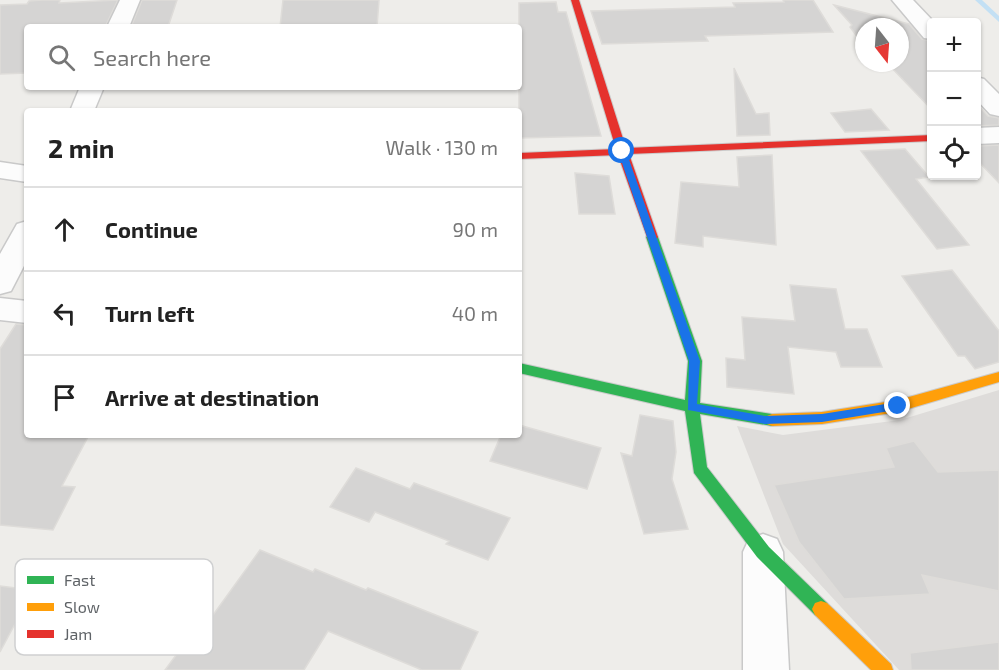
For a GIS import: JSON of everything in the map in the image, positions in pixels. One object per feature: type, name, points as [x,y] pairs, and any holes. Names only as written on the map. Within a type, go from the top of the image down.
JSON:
[{"type":"street","points":[[119,24],[130,0]]},
{"type":"street","points":[[575,0],[622,151],[694,361],[692,407],[699,469],[763,552],[884,670]]},
{"type":"street","points":[[902,0],[927,28]]},
{"type":"street","points":[[83,108],[91,90]]},
{"type":"street","points":[[981,90],[999,110]]},
{"type":"street","points":[[981,136],[999,135]]},
{"type":"street","points":[[522,156],[927,138]]},
{"type":"street","points":[[0,170],[24,174]]},
{"type":"street","points":[[0,284],[24,236]]},
{"type":"street","points":[[0,309],[24,312]]},
{"type":"street","points":[[522,369],[692,407],[765,420],[822,418],[898,406],[999,376]]},
{"type":"street","points":[[763,552],[766,670]]},
{"type":"shaded area","points":[[999,390],[999,670],[899,670],[783,544],[737,426],[783,435],[900,420]]},
{"type":"building","points":[[60,0],[59,3],[118,0],[106,24],[24,24],[24,73],[0,74],[0,5],[27,4],[29,1]]},
{"type":"building","points":[[142,0],[177,0],[169,24],[132,24]]},
{"type":"building","points":[[283,0],[379,0],[377,24],[280,24]]},
{"type":"building","points":[[783,0],[813,0],[833,32],[705,36],[708,41],[602,44],[591,11],[735,7],[733,3],[784,2]]},
{"type":"building","points":[[556,2],[558,12],[566,12],[601,136],[522,138],[522,108],[519,108],[519,90],[522,90],[522,24],[519,24],[519,3]]},
{"type":"building","points":[[834,5],[885,18],[855,18],[855,34],[850,27],[852,25]]},
{"type":"building","points":[[909,24],[922,39],[927,40],[927,105],[896,72],[909,72]]},
{"type":"building","points":[[734,68],[756,114],[769,113],[770,135],[737,136]]},
{"type":"building","points":[[981,108],[988,116],[999,118],[999,125],[981,126]]},
{"type":"building","points":[[871,109],[889,130],[845,132],[831,113]]},
{"type":"building","points":[[999,145],[999,183],[981,164],[981,146]]},
{"type":"building","points":[[905,149],[927,175],[927,177],[916,179],[969,245],[937,249],[861,151]]},
{"type":"building","points":[[772,155],[776,245],[703,236],[703,247],[675,243],[681,182],[739,187],[737,157]]},
{"type":"building","points":[[575,173],[609,176],[615,214],[579,214]]},
{"type":"building","points":[[952,270],[999,331],[999,362],[975,369],[965,356],[958,356],[902,276]]},
{"type":"building","points":[[790,285],[836,289],[845,329],[867,329],[882,367],[841,367],[836,352],[788,347],[794,394],[727,387],[726,358],[745,360],[742,317],[795,321]]},
{"type":"building","points":[[16,324],[24,325],[24,438],[87,438],[62,486],[75,487],[53,530],[0,525],[0,349]]},
{"type":"building","points":[[640,415],[673,421],[676,452],[672,479],[688,529],[644,534],[621,453],[632,456]]},
{"type":"building","points":[[522,426],[601,448],[587,489],[490,461],[500,438],[522,438]]},
{"type":"building","points":[[914,441],[938,472],[999,470],[999,591],[922,575],[930,594],[844,599],[799,542],[774,485],[894,467],[886,448]]},
{"type":"building","points":[[356,468],[410,489],[414,483],[510,518],[488,560],[446,544],[449,541],[375,512],[369,522],[330,507]]},
{"type":"building","points":[[260,550],[313,572],[315,569],[366,590],[368,588],[478,632],[460,670],[422,670],[328,631],[304,670],[165,670],[176,655],[213,655],[213,615]]},
{"type":"building","points":[[0,586],[15,588],[15,624],[0,652]]},
{"type":"building","points":[[999,642],[999,670],[911,670],[910,653]]},
{"type":"waterway","points":[[978,0],[999,20]]},
{"type":"traffic: fast","points":[[652,237],[695,361],[692,407],[699,469],[763,552],[821,609]]},
{"type":"traffic: fast","points":[[522,369],[692,407],[772,420]]},
{"type":"traffic: slow","points":[[772,420],[822,418],[898,406],[999,377]]},
{"type":"traffic: slow","points":[[821,609],[884,670]]},
{"type":"traffic: jam","points":[[575,0],[622,151],[652,237]]},
{"type":"traffic: jam","points":[[522,156],[927,138]]},
{"type":"route","points":[[622,151],[694,361],[692,407],[765,420],[822,418],[898,406]]}]
